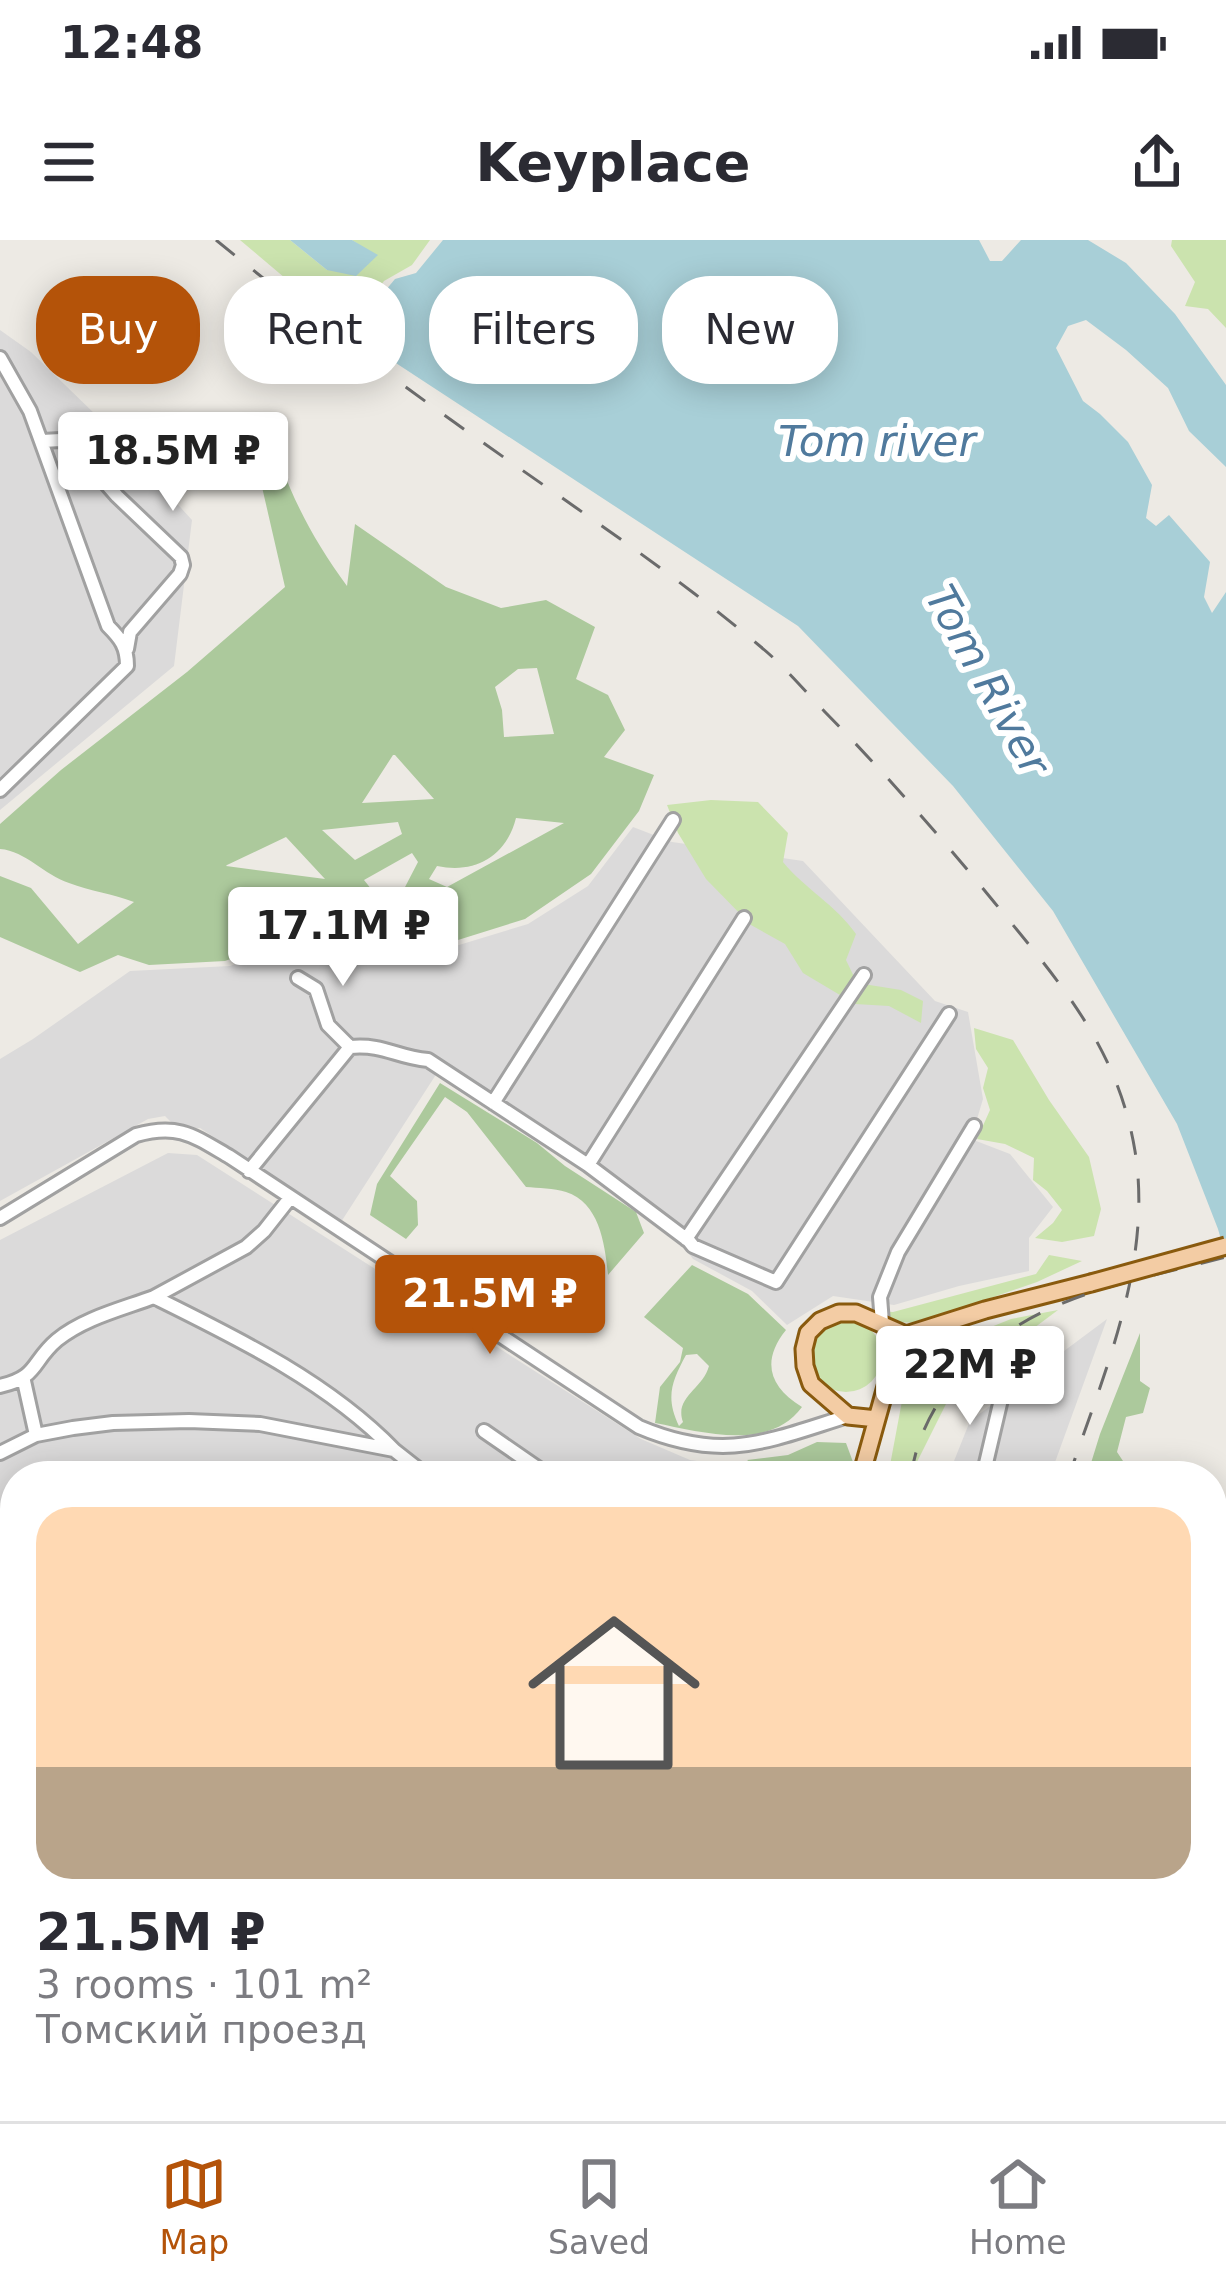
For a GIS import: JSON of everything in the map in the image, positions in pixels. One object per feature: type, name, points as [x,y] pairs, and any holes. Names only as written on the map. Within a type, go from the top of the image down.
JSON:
[{"type":"main road","points":[[877,1419],[848,1416],[811,1384],[804,1349],[808,1333],[820,1321],[839,1313],[856,1313],[906,1335],[1226,1246]]},
{"type":"main road","points":[[865,1461],[890,1372],[906,1335]]},
{"type":"street","points":[[0,358],[31,411],[108,626],[127,650]]},
{"type":"street","points":[[0,790],[127,666],[130,632],[183,565],[181,556],[117,496],[76,449],[61,440],[42,441]]},
{"type":"street","points":[[493,1103],[673,820]]},
{"type":"street","points":[[588,1165],[744,918]]},
{"type":"street","points":[[688,1240],[864,975]]},
{"type":"street","points":[[298,978],[320,994],[328,1025],[350,1047]]},
{"type":"street","points":[[249,1171],[350,1047],[371,1045],[403,1058],[428,1060],[588,1165],[693,1246],[776,1282],[949,1014]]},
{"type":"street","points":[[883,1323],[880,1298],[898,1252],[974,1126]]},
{"type":"street","points":[[0,1218],[136,1135],[179,1130],[640,1427],[665,1438],[714,1448],[756,1444],[848,1416]]},
{"type":"street","points":[[0,1386],[24,1381],[55,1342],[79,1326],[154,1297],[246,1247],[290,1198]]},
{"type":"street","points":[[154,1297],[275,1360],[371,1426],[408,1461]]},
{"type":"street","points":[[24,1381],[36,1435]]},
{"type":"street","points":[[987,1461],[1004,1391]]},
{"type":"street","points":[[0,1453],[36,1435],[113,1423],[189,1420],[260,1424],[394,1450]]},
{"type":"street","points":[[484,1431],[527,1461]]},
{"type":"shaded area","points":[[0,330],[36,357],[36,384],[64,384],[192,520],[174,666],[0,810]]},
{"type":"shaded area","points":[[633,827],[672,842],[803,861],[935,1001],[968,1012],[983,1099],[971,1139],[1010,1154],[1053,1207],[1029,1238],[1029,1271],[894,1305],[833,1296],[787,1325],[752,1291],[693,1259],[646,1207],[437,1073],[341,1222],[200,1128],[179,1130],[165,1116],[148,1119],[0,1201],[0,1059],[130,971],[230,966],[298,941],[372,955],[459,945],[528,924],[588,886]]},
{"type":"shaded area","points":[[168,1153],[197,1155],[641,1439],[697,1461],[0,1461],[0,1240]]},
{"type":"shaded area","points":[[1107,1319],[1055,1461],[954,1461],[970,1421]]},
{"type":"green space","points":[[240,240],[290,240],[327,270],[361,246],[352,240],[430,240],[412,265],[393,276],[283,276]]},
{"type":"green space","points":[[1172,240],[1226,240],[1226,328],[1208,309],[1185,306],[1195,282],[1171,246]]},
{"type":"green space","points":[[265,414],[297,504],[347,586],[355,524],[446,587],[501,608],[546,600],[595,627],[576,679],[608,695],[625,730],[604,757],[654,775],[639,811],[591,874],[525,919],[458,940],[378,950],[297,934],[225,961],[149,965],[118,955],[80,972],[0,937],[0,876],[31,888],[78,944],[134,902],[69,883],[0,849],[0,824],[285,587],[262,487],[242,444],[216,438]],"holes":[[[537,668],[554,734],[504,737],[495,687],[518,669]],[[393,755],[434,799],[362,803]],[[516,818],[564,823],[447,887],[429,879],[437,866],[464,867],[487,860],[511,832]],[[398,822],[402,834],[355,860],[322,830]],[[286,837],[325,879],[226,866]],[[412,853],[418,862],[391,914],[364,880]]]},
{"type":"green space","points":[[758,802],[788,833],[783,862],[856,934],[846,960],[857,983],[901,990],[923,1001],[921,1023],[889,1006],[855,1004],[803,973],[785,944],[751,925],[706,879],[667,805]]},
{"type":"green space","points":[[974,1028],[1013,1040],[1089,1157],[1101,1209],[1094,1236],[1062,1242],[1035,1238],[1062,1210],[1033,1180],[1034,1158],[1005,1144],[977,1139],[990,1110],[983,1088],[988,1068],[976,1049]]},
{"type":"green space","points":[[440,1083],[636,1212],[644,1233],[608,1275],[599,1226],[586,1205],[566,1192],[526,1187],[467,1112],[445,1097],[390,1176],[417,1201],[418,1225],[406,1239],[370,1215],[377,1184]]},
{"type":"green space","points":[[1049,1255],[1082,1261],[1037,1282],[918,1323],[878,1321],[851,1309],[893,1312],[1036,1274]]},
{"type":"green space","points":[[692,1265],[748,1294],[786,1330],[773,1352],[772,1373],[782,1391],[802,1407],[772,1430],[753,1434],[713,1434],[655,1423],[660,1387],[680,1362],[683,1348],[644,1317]],"holes":[[[697,1354],[709,1366],[682,1406],[679,1426],[671,1398],[681,1364],[686,1355]]]},
{"type":"green space","points":[[1058,1310],[954,1388],[918,1461],[891,1461],[902,1401],[921,1355],[1011,1319]]},
{"type":"green space","points":[[846,1320],[871,1331],[882,1356],[871,1381],[846,1392],[821,1381],[810,1356],[821,1331]]},
{"type":"green space","points":[[1140,1333],[1140,1381],[1150,1388],[1143,1413],[1126,1417],[1117,1452],[1123,1461],[1092,1461]]},
{"type":"green space","points":[[817,1442],[846,1443],[853,1461],[747,1460],[788,1455]]},
{"type":"water","points":[[290,240],[352,240],[378,255],[356,276],[327,270]]},
{"type":"water","name":"Tom river","points":[[443,240],[979,240],[990,261],[1002,261],[1021,240],[1088,240],[1126,263],[1175,314],[1226,385],[1226,467],[1189,431],[1168,388],[1086,320],[1068,326],[1056,348],[1083,401],[1128,442],[1152,485],[1146,518],[1156,526],[1169,515],[1210,562],[1204,597],[1212,613],[1226,592],[1226,1257],[1177,1124],[1053,911],[953,786],[798,626],[405,369],[405,276],[416,273]]},
{"type":"railway","points":[[216,240],[363,356],[648,559],[769,654],[911,805],[1062,988],[1115,1079],[1135,1151],[1139,1193],[1137,1234],[1122,1316],[1074,1461]]},
{"type":"railway","points":[[914,1461],[943,1396],[1005,1334],[1076,1298],[1226,1257]]},
{"type":"water label","name":"Tom River","points":[[988,680]]}]
